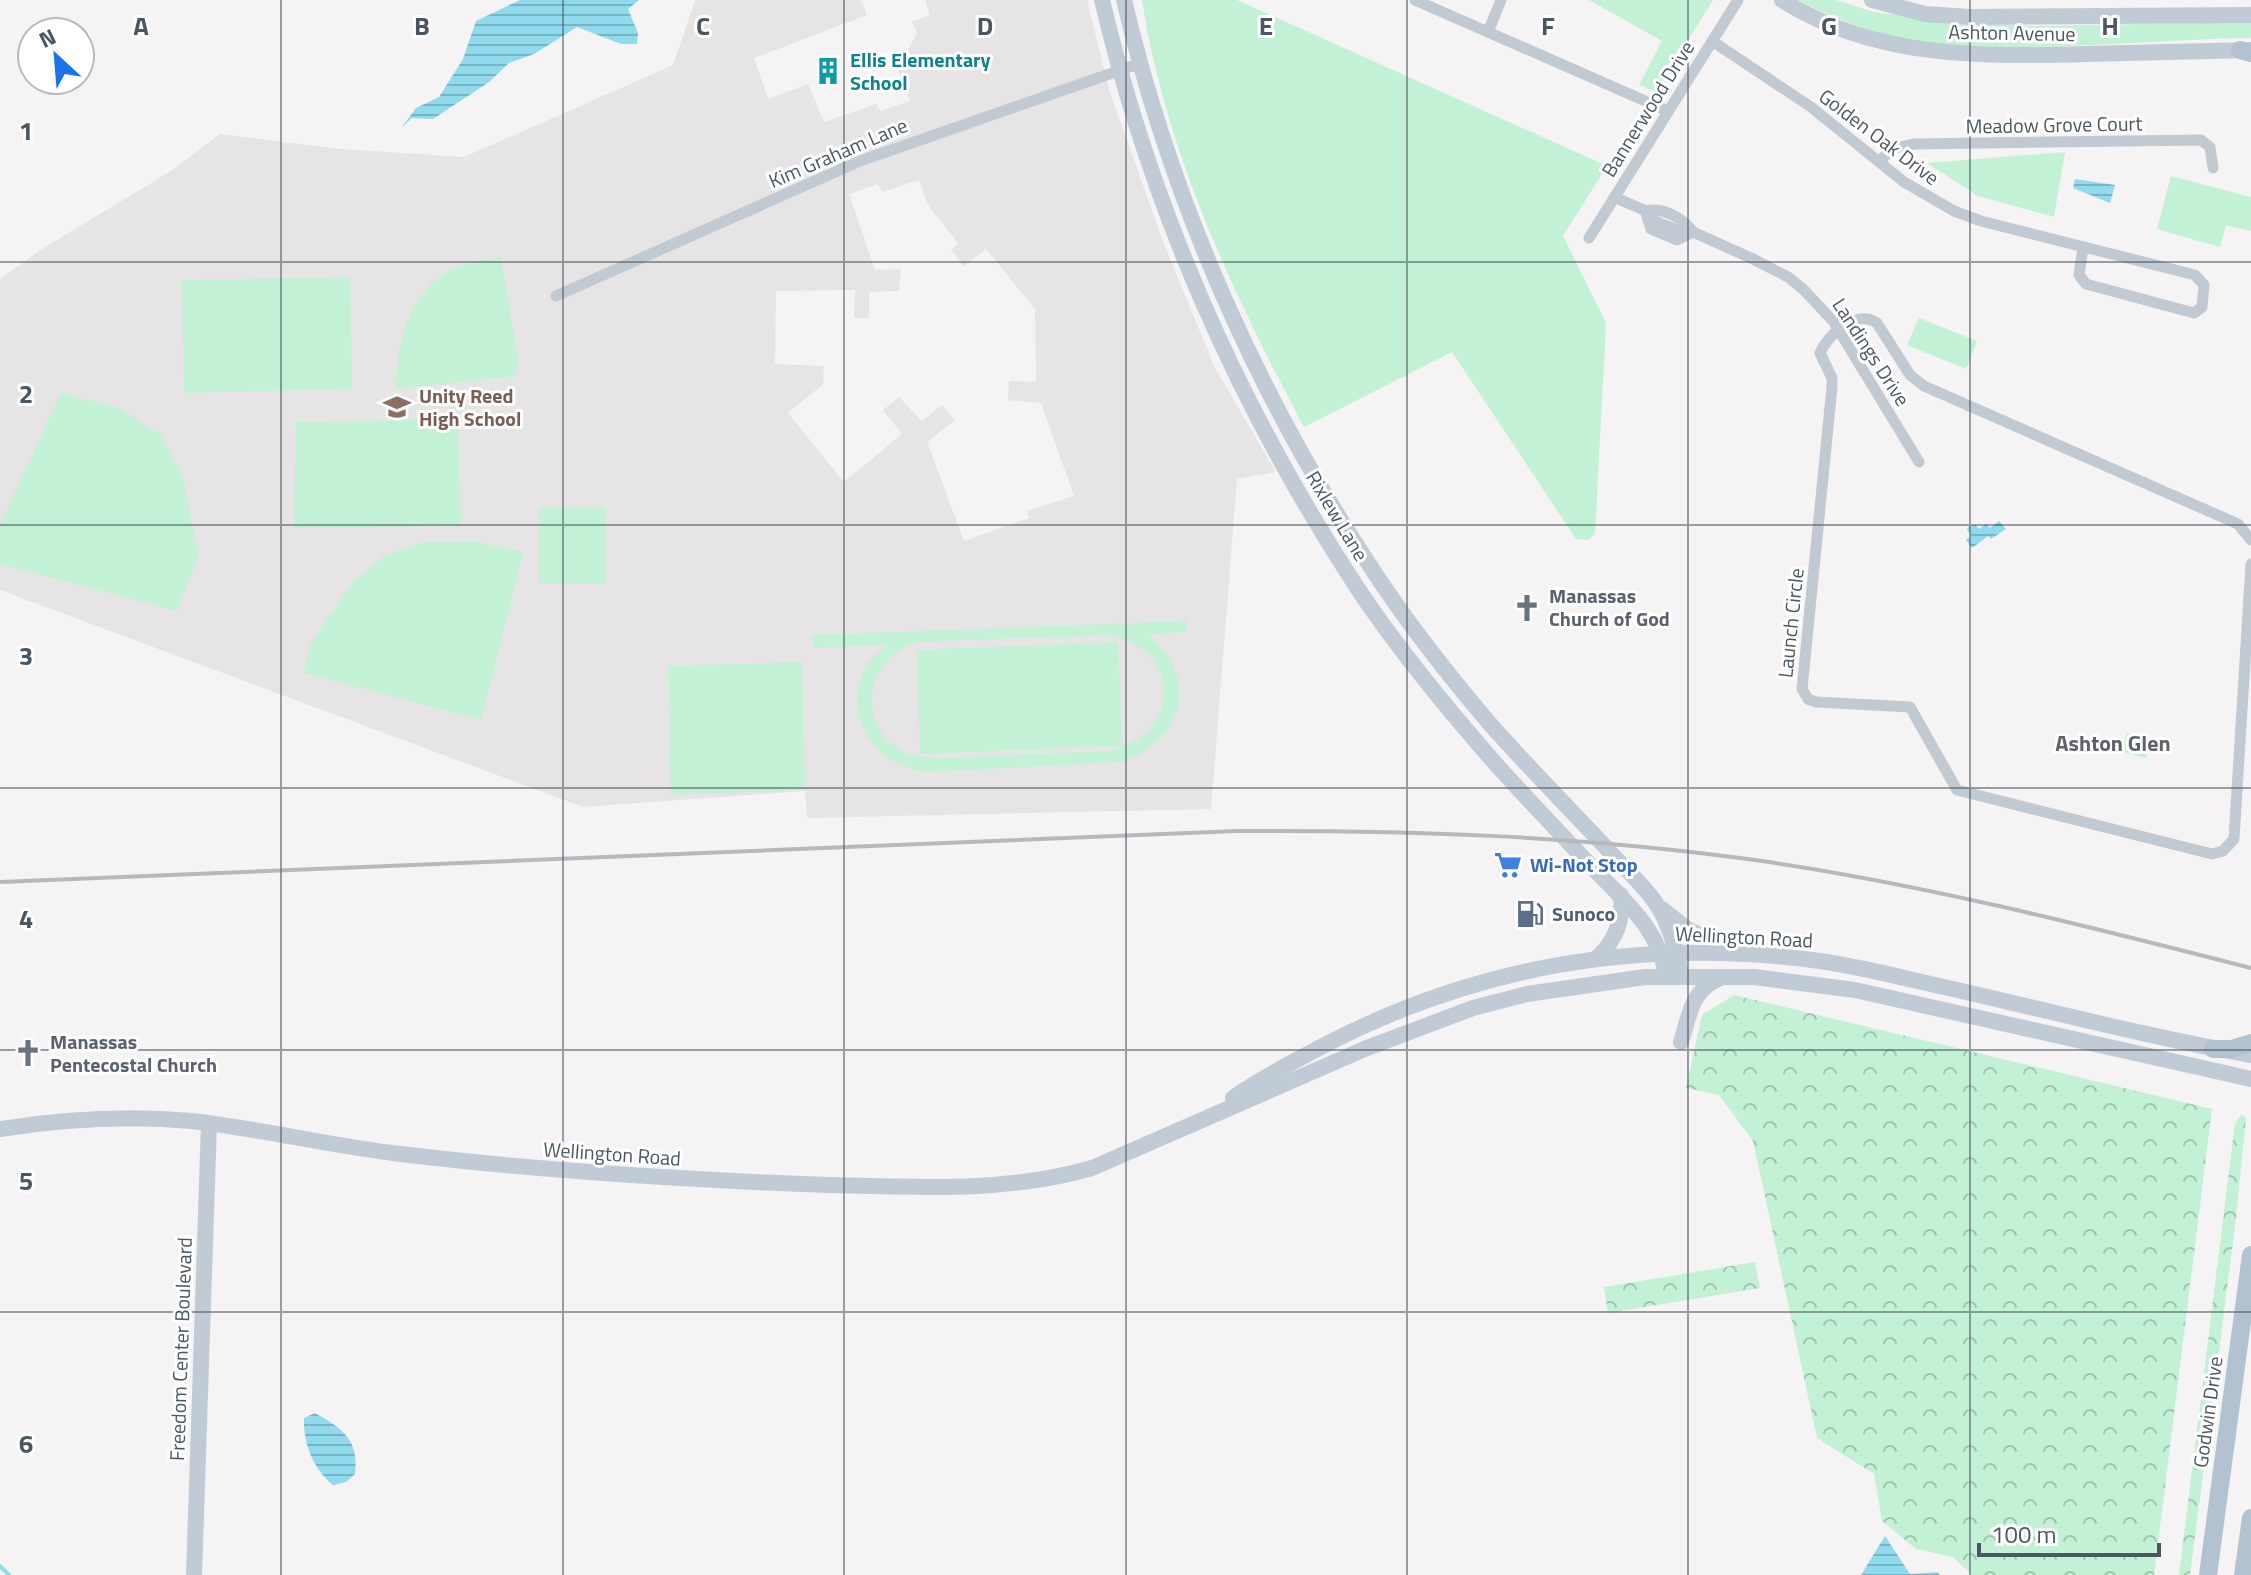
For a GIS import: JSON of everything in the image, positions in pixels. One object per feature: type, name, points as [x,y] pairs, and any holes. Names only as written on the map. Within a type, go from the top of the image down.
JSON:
[{"type":"main road","name":"Rixlew Lane","points":[[1102,0],[1120,70],[1169,219],[1196,286],[1266,434],[1323,534],[1396,642],[1466,731],[1621,895],[1669,953]]},
{"type":"main road","name":"Rixlew Lane","points":[[1124,0],[1141,63],[1188,206],[1214,273],[1272,397],[1333,507],[1376,576],[1488,722],[1655,901],[1673,976]]},
{"type":"main road","name":"Ashton Avenue","points":[[1782,0],[1813,17],[1865,37],[1934,52],[2006,56],[2247,51]]},
{"type":"main road","name":"Ashton Avenue","points":[[1872,0],[1925,14],[1970,17],[2251,15]]},
{"type":"main road","points":[[1597,958],[1617,933],[1621,918],[1621,895]]},
{"type":"main road","points":[[1655,901],[1672,918],[1706,939],[1756,954]]},
{"type":"main road","name":"Wellington Road","points":[[1212,1113],[1277,1070],[1387,1014],[1449,991],[1498,977],[1597,958],[1669,953],[1756,954],[1852,966],[2213,1049],[2251,1055]]},
{"type":"main road","name":"Wellington Road","points":[[0,1129],[113,1118],[209,1123],[309,1141],[499,1166],[700,1180],[958,1188],[1022,1184],[1092,1168],[1212,1113],[1473,1008],[1527,994],[1596,982],[1673,976],[1728,976],[1855,990],[2251,1079]]},
{"type":"main road","points":[[1681,1042],[1696,995],[1713,981],[1728,976]]},
{"type":"main road","points":[[2213,1049],[2231,1049],[2251,1043]]},
{"type":"main road","name":"Freedom Center Boulevard","points":[[194,1575],[209,1123]]},
{"type":"main road","name":"Godwin Drive","points":[[2208,1575],[2251,1255]]},
{"type":"main road","points":[[2243,1575],[2251,1518]]},
{"type":"street","points":[[1415,0],[1668,111]]},
{"type":"street","points":[[1488,32],[1501,0]]},
{"type":"street","name":"Bannerwood Drive","points":[[1589,238],[1738,0]]},
{"type":"street","name":"Golden Oak Drive","points":[[1712,41],[1794,95],[1904,182],[1954,211],[1981,221],[2195,275],[2204,285],[2202,307],[2194,313],[2086,284],[2079,275],[2083,247]]},
{"type":"street","name":"Kim Graham Lane","points":[[556,296],[860,161],[1141,63]]},
{"type":"street","name":"Meadow Grove Court","points":[[1879,161],[1894,148],[1915,144],[2201,140],[2210,147],[2213,168]]},
{"type":"street","name":"Landings Drive","points":[[1614,197],[1646,211],[1660,210],[1684,221],[1693,232],[1788,277],[1819,304],[1838,329],[1919,462]]},
{"type":"street","name":"Landings Drive","points":[[1646,211],[1651,229],[1677,240],[1693,232]]},
{"type":"street","points":[[1838,329],[1854,321],[1871,319],[1877,323],[1917,382],[2238,524],[2251,540]]},
{"type":"street","name":"Launch Circle","points":[[1838,329],[1825,341],[1820,353],[1832,378],[1832,387],[1802,689],[1808,699],[1816,702],[1910,707],[1957,790],[2212,854],[2223,851],[2234,839],[2251,564]]},
{"type":"shaded area","name":"Unity Reed High School","points":[[695,0],[861,0],[867,15],[754,58],[768,99],[808,84],[824,122],[876,104],[880,111],[910,101],[893,57],[907,52],[917,33],[912,22],[930,15],[925,0],[1087,0],[1109,90],[1164,244],[1215,368],[1276,472],[1237,479],[1211,809],[807,818],[805,791],[583,807],[0,590],[0,279],[42,249],[171,171],[220,134],[340,149],[464,157],[673,65]],"holes":[[[919,180],[928,205],[958,243],[951,250],[964,266],[986,249],[1035,309],[1036,382],[1009,381],[1008,400],[1041,403],[1074,496],[1027,511],[1029,518],[964,541],[927,442],[955,420],[942,405],[922,421],[899,397],[883,410],[902,434],[844,482],[788,413],[823,384],[824,366],[775,364],[776,291],[855,290],[854,318],[869,318],[869,292],[899,291],[901,269],[875,270],[849,194],[878,184],[882,192]]]},
{"type":"green space","points":[[1142,0],[1237,0],[1607,166],[1563,236],[1606,323],[1595,534],[1588,540],[1576,539],[1452,352],[1304,427],[1252,325],[1205,220],[1167,111]]},
{"type":"green space","points":[[1589,0],[1713,0],[1656,92],[1639,85],[1662,41]]},
{"type":"green space","points":[[1798,0],[1836,0],[1874,12],[1953,22],[2031,26],[2251,22],[2251,38],[1964,48],[1875,31]]},
{"type":"green space","points":[[2065,152],[2054,217],[1978,196],[1927,163]]},
{"type":"green space","points":[[2171,176],[2251,197],[2251,231],[2226,225],[2220,247],[2157,229]]},
{"type":"green space","points":[[501,257],[519,368],[514,376],[396,389],[402,337],[415,305],[425,291],[452,269]]},
{"type":"green space","points":[[350,277],[352,389],[184,393],[182,280]]},
{"type":"green space","points":[[1919,318],[1977,341],[1966,369],[1907,345]]},
{"type":"green space","points":[[61,393],[119,408],[161,436],[183,476],[198,556],[177,611],[0,564],[0,525]]},
{"type":"green space","points":[[458,419],[461,526],[294,528],[296,422]]},
{"type":"green space","points":[[539,507],[606,507],[606,584],[539,584]]},
{"type":"green space","points":[[425,542],[477,542],[523,552],[481,720],[304,673],[310,645],[352,583],[384,556]]},
{"type":"green space","points":[[1187,621],[1187,632],[1149,634],[1172,663],[1179,695],[1171,723],[1162,736],[1138,755],[1123,762],[924,772],[890,759],[867,735],[860,720],[857,704],[865,668],[887,645],[813,648],[812,635]],"holes":[[[1111,635],[1134,644],[1151,657],[1161,674],[1164,692],[1160,711],[1150,728],[1133,742],[1109,751],[933,758],[902,751],[891,744],[876,723],[872,697],[879,672],[894,655],[918,642]]]},
{"type":"green space","points":[[1118,642],[1122,746],[920,754],[917,650]]},
{"type":"green space","points":[[802,662],[805,790],[671,795],[668,666]]},
{"type":"green space","points":[[2127,733],[2150,738],[2146,758],[2122,752]]},
{"type":"green space","points":[[1734,995],[2212,1109],[2154,1575],[1972,1575],[1953,1557],[1916,1549],[1882,1521],[1874,1474],[1817,1438],[1753,1141],[1719,1095],[1686,1088],[1702,1015]]},
{"type":"green space","points":[[2242,1114],[2246,1118],[2235,1227],[2190,1575],[2179,1575],[2235,1123]]},
{"type":"green space","points":[[1755,1262],[1760,1288],[1608,1313],[1604,1287]]},
{"type":"water","points":[[520,0],[639,0],[628,9],[638,33],[637,44],[621,44],[577,27],[534,54],[509,63],[489,82],[433,119],[412,118],[402,127],[416,108],[439,97],[463,59],[476,21]]},
{"type":"water","points":[[2075,179],[2115,185],[2110,203],[2073,188]]},
{"type":"water","points":[[1999,521],[2006,529],[1991,539],[1988,536],[1972,548],[1966,540],[1971,536],[1967,529],[1969,526],[1976,525],[1979,529],[1986,524],[1990,528]]},
{"type":"water","points":[[315,1413],[341,1430],[351,1444],[356,1462],[355,1474],[346,1482],[333,1485],[311,1455],[305,1437],[304,1418]]},
{"type":"water","points":[[1885,1536],[1910,1574],[1938,1572],[1940,1575],[1861,1575]]},
{"type":"waterway","points":[[0,1566],[9,1575]]},
{"type":"railway","points":[[0,882],[1237,831],[1432,833],[1626,845],[1818,870],[2004,907],[2251,968]]},
{"type":"place","name":"Ellis Elementary School","points":[[828,71]]},
{"type":"place","name":"Unity Reed High School","points":[[397,407]]},
{"type":"place","name":"Manassas Church of God","points":[[1527,608]]},
{"type":"place","name":"Wi-Not Stop","points":[[1508,865]]},
{"type":"place","name":"Sunoco","points":[[1530,914]]},
{"type":"place","name":"Manassas Pentecostal Church","points":[[28,1053]]},
{"type":"district","name":"Ashton Glen","points":[[2113,743]]}]
